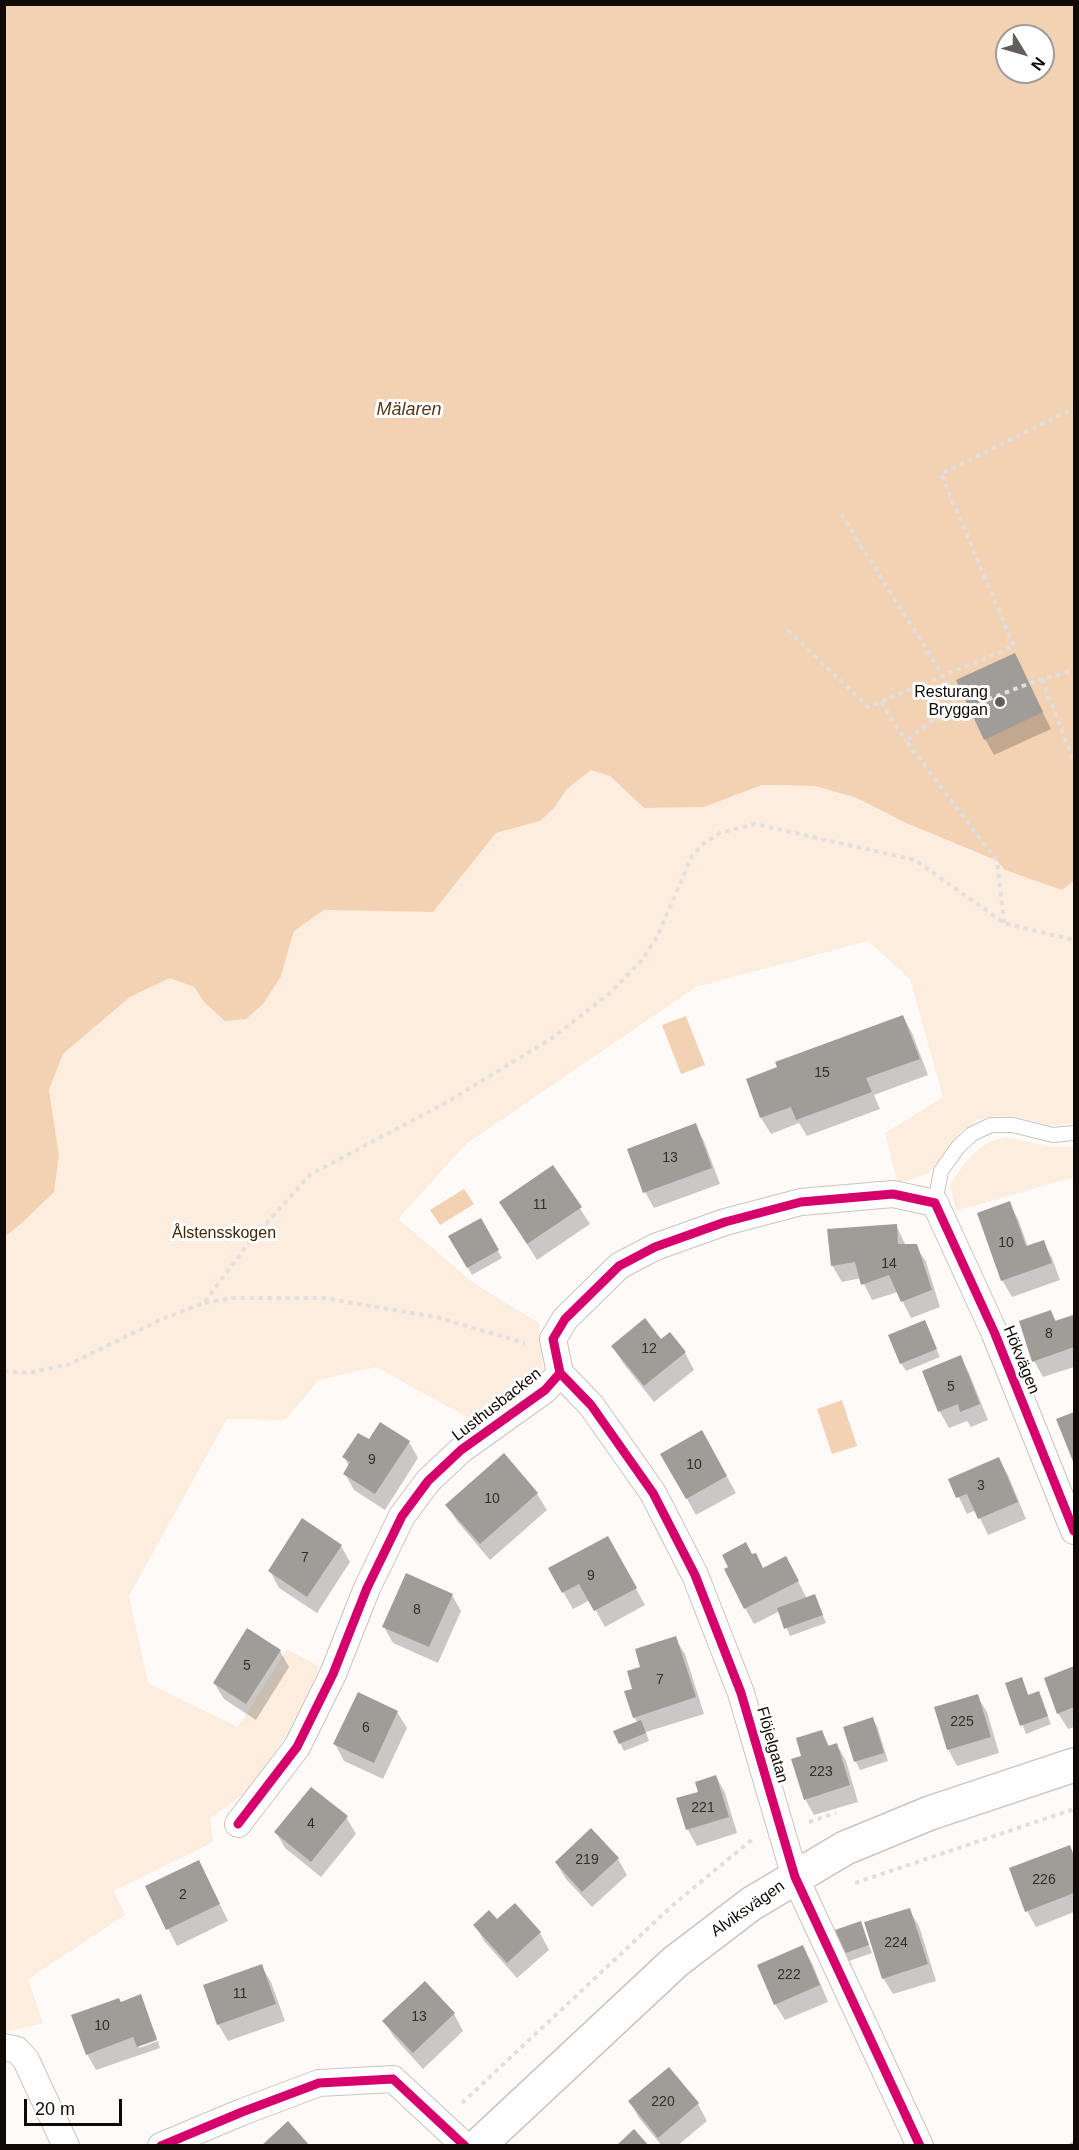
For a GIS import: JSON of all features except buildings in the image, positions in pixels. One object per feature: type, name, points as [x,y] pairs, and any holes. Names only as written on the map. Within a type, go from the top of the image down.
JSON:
[{"type":"street","points":[[553,1339],[566,1319],[619,1266],[655,1247],[685,1236],[725,1222],[801,1202],[893,1194],[935,1203]]},
{"type":"street","name":"Hökvägen","points":[[935,1203],[994,1334],[1074,1531]]},
{"type":"street","name":"Lusthusbacken","points":[[238,1824],[297,1747],[333,1674],[368,1588],[402,1515],[428,1481],[461,1450],[545,1390],[560,1372],[553,1339]]},
{"type":"street","name":"Flöjelgatan","points":[[560,1372],[591,1405],[653,1493],[695,1575],[741,1693],[795,1877],[920,2145]]},
{"type":"street","name":"Alviksvägen","points":[[478,2145],[675,1962],[751,1904],[845,1848],[930,1813],[1074,1765]]},
{"type":"street","points":[[4,2047],[17,2050],[26,2060],[66,2145]]},
{"type":"street","points":[[160,2145],[319,2083],[393,2079],[465,2145]]},
{"type":"lane","points":[[935,1203],[941,1171],[958,1147],[972,1134],[991,1125],[1013,1125],[1053,1135],[1074,1133]]},
{"type":"path","points":[[788,630],[868,707],[1014,646],[942,474],[1074,408]]},
{"type":"path","points":[[841,514],[944,676],[959,711]]},
{"type":"path","points":[[906,741],[930,722],[1042,679],[1074,670]]},
{"type":"path","points":[[1042,679],[1074,762]]},
{"type":"path","points":[[881,702],[906,741],[997,861],[1004,922]]},
{"type":"path","points":[[204,1303],[251,1240],[311,1174],[442,1105],[552,1038],[610,993],[641,961],[656,939],[692,856],[704,843],[720,833],[755,824],[915,860],[1004,922],[1074,940]]},
{"type":"path","points":[[4,1371],[28,1373],[70,1364],[162,1319],[204,1303],[232,1298],[323,1298],[436,1317],[525,1343],[553,1339]]},
{"type":"path","points":[[810,1906],[857,1882],[1074,1809]]},
{"type":"green space","name":"Ålstensskogen","points":[[591,770],[610,776],[644,808],[704,807],[762,785],[815,786],[857,798],[906,823],[1062,890],[1074,881],[1074,1123],[1054,1126],[1017,1117],[996,1116],[977,1120],[961,1132],[929,1173],[898,1184],[885,1133],[943,1097],[910,979],[868,941],[696,987],[466,1144],[398,1219],[475,1284],[539,1323],[543,1370],[474,1421],[376,1367],[319,1380],[285,1420],[227,1419],[129,1596],[148,1683],[238,1727],[287,1649],[320,1667],[293,1727],[246,1793],[210,1818],[213,1842],[114,1891],[125,1915],[28,1979],[43,2023],[5,2032],[5,1237],[54,1191],[59,1155],[49,1090],[63,1054],[130,997],[170,978],[194,987],[204,1002],[281,976],[294,931],[324,910],[433,912],[496,833],[540,821],[554,808],[567,789]]},
{"type":"green space","points":[[1006,1137],[1051,1147],[1074,1147],[1074,1177],[956,1211],[950,1185],[956,1176],[979,1149]]},
{"type":"water","name":"Mälaren","points":[[5,5],[1074,5],[1074,881],[1062,890],[1005,870],[997,861],[906,823],[857,798],[815,786],[762,785],[704,807],[644,808],[610,776],[591,770],[567,789],[554,808],[540,821],[496,833],[433,912],[324,910],[294,931],[281,976],[263,1004],[246,1019],[225,1021],[204,1002],[194,987],[170,978],[130,997],[63,1054],[49,1090],[59,1155],[54,1192],[5,1237]]},
{"type":"water","points":[[686,1016],[705,1065],[681,1074],[662,1025]]},
{"type":"water","points":[[464,1189],[474,1204],[440,1225],[430,1210]]},
{"type":"water","points":[[842,1400],[857,1446],[832,1454],[817,1409]]},
{"type":"cycle path","points":[[238,1824],[297,1747],[333,1674],[367,1588],[402,1516],[428,1481],[461,1450],[545,1390],[560,1373],[553,1339],[565,1319],[619,1266],[655,1247],[725,1222],[801,1202],[893,1194],[935,1203],[995,1334],[1074,1531]]},
{"type":"cycle path","points":[[560,1373],[591,1405],[653,1493],[695,1575],[741,1693],[795,1877],[920,2146]]},
{"type":"cycle path","points":[[161,2146],[319,2083],[393,2079],[465,2146]]},
{"type":"place","name":"Resturang Bryggan","points":[[1000,702]]}]
